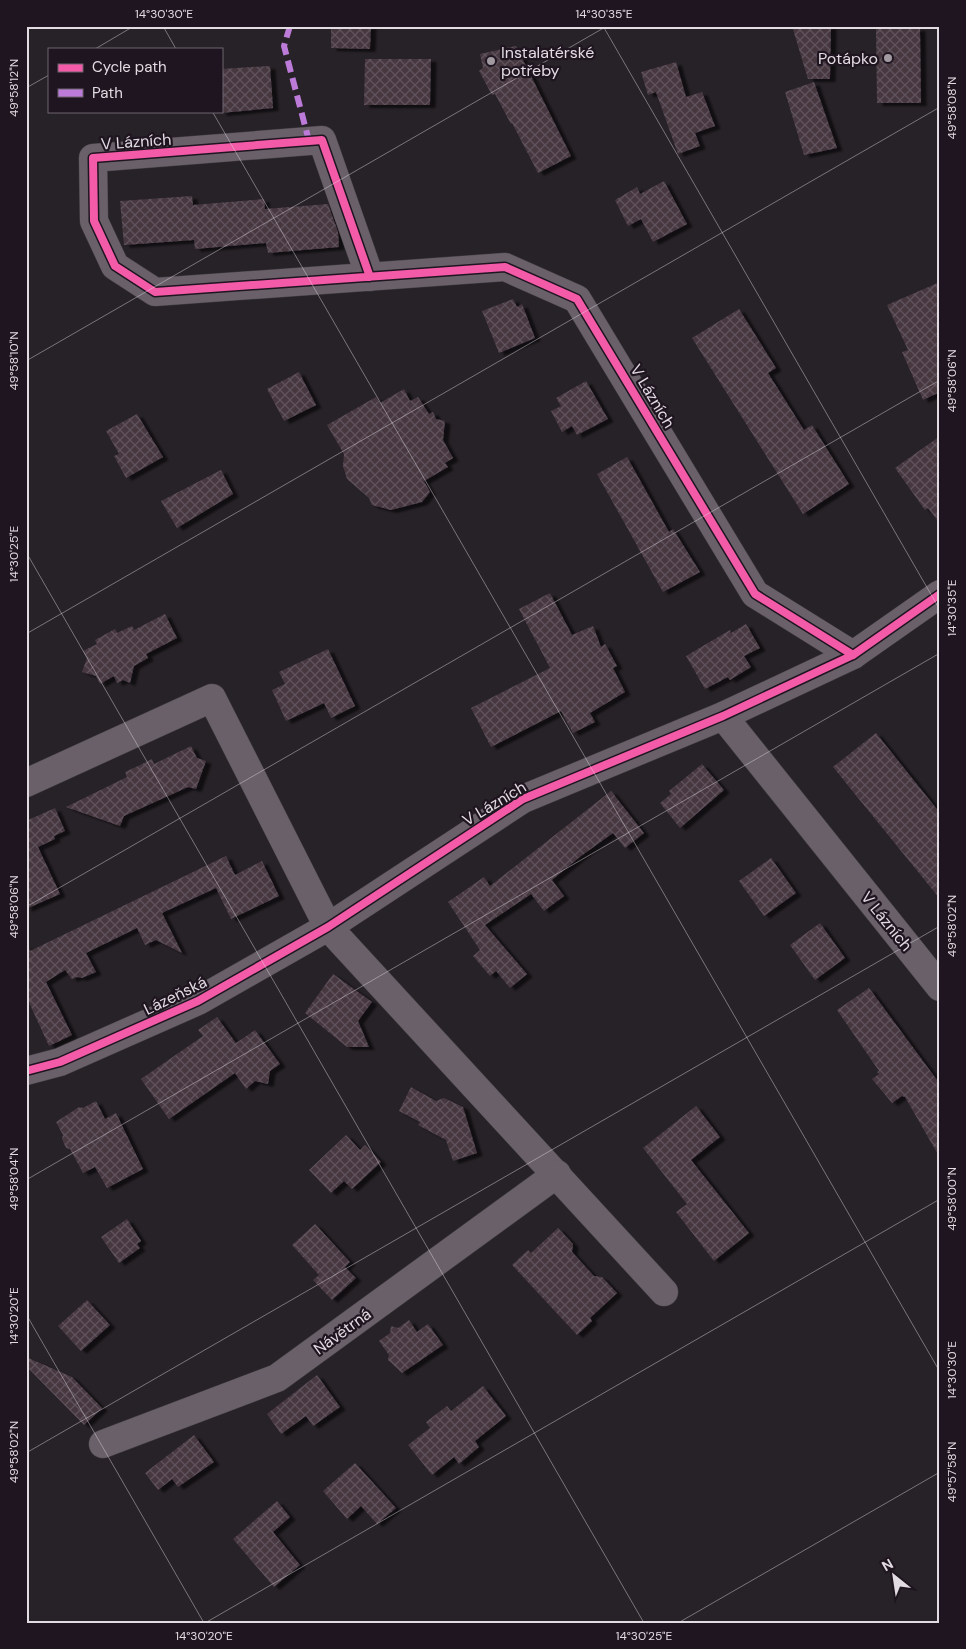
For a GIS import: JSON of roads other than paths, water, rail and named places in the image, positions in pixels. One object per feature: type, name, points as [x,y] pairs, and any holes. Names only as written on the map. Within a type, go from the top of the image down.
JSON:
[{"type":"street","name":"V Lázních","points":[[370,277],[322,140],[94,158],[94,221],[115,266],[154,292],[370,277],[505,267],[577,299],[621,369],[755,594],[853,655]]},
{"type":"street","name":"V Lázních","points":[[328,927],[522,799],[723,716],[853,655],[940,594]]},
{"type":"street","points":[[26,784],[212,698],[328,927],[664,1292]]},
{"type":"street","name":"V Lázních","points":[[723,716],[940,987]]},
{"type":"street","name":"Lázeňská","points":[[26,1071],[60,1062],[198,1001],[328,927]]},
{"type":"street","name":"Návětrná","points":[[103,1444],[277,1378],[557,1174]]},
{"type":"place","name":"Potápko","points":[[888,58]]},
{"type":"place","name":"Instalatérské potřeby","points":[[491,61]]}]
